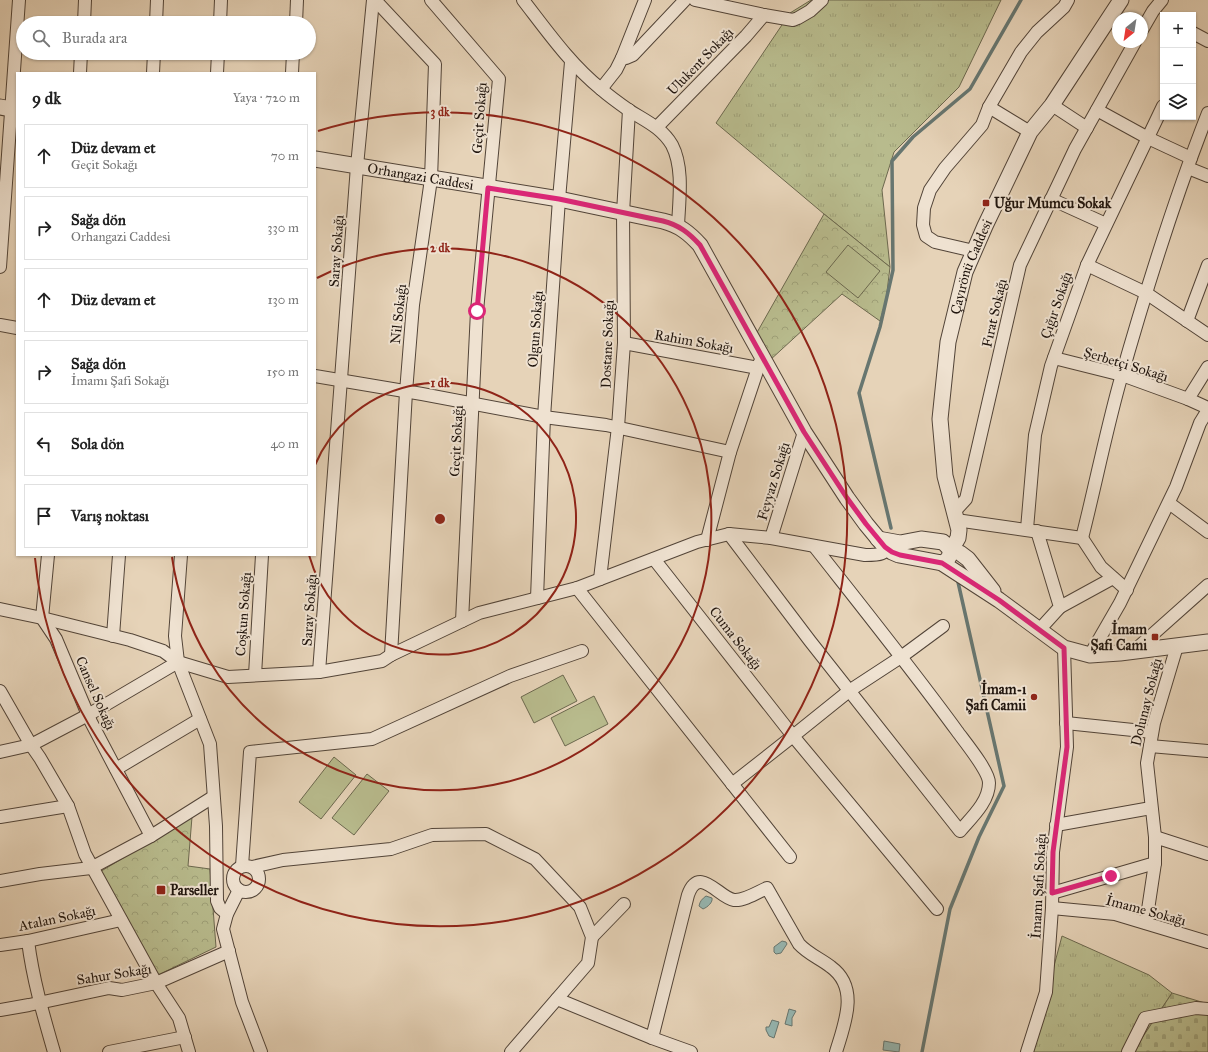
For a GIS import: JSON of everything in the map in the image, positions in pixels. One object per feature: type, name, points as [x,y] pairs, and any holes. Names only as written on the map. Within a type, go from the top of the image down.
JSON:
[{"type":"street","points":[[18,16],[19,0]]},
{"type":"street","points":[[84,16],[85,0]]},
{"type":"street","points":[[156,16],[157,0]]},
{"type":"street","points":[[220,16],[221,0]]},
{"type":"street","points":[[296,16],[297,0]]},
{"type":"street","name":"Saray Sokağı","points":[[319,672],[357,166],[374,0]]},
{"type":"street","name":"Nil Sokağı","points":[[374,0],[435,64],[431,179],[413,305],[406,392],[391,655]]},
{"type":"street","name":"Geçit Sokağı","points":[[431,0],[499,79],[477,311],[462,621]]},
{"type":"street","points":[[523,0],[572,62],[601,89],[629,110],[657,127],[672,145],[679,168],[678,226]]},
{"type":"street","points":[[601,89],[616,70],[622,58],[645,0]]},
{"type":"street","points":[[622,58],[634,55],[685,0]]},
{"type":"street","points":[[695,0],[793,20],[810,11],[822,0]]},
{"type":"street","points":[[974,251],[935,242],[926,236],[923,225],[924,208],[930,190],[945,168],[982,125],[989,107],[1021,52],[1037,32],[1064,7],[1068,0]]},
{"type":"street","name":"Çayırönü Caddesi","points":[[942,563],[949,557],[945,545],[958,538],[959,530],[945,476],[940,419],[948,342],[965,272],[985,226],[1030,132],[1052,104],[1121,0]]},
{"type":"street","points":[[1148,24],[1158,14],[1162,0]]},
{"type":"street","name":"Ulukent Sokağı","points":[[657,127],[746,36],[764,15]]},
{"type":"street","points":[[0,267],[9,109],[16,33]]},
{"type":"street","name":"Fırat Sokağı","points":[[955,516],[966,499],[1020,265],[1075,149],[1132,48]]},
{"type":"street","points":[[80,72],[81,60]]},
{"type":"street","points":[[153,72],[154,60]]},
{"type":"street","points":[[217,72],[218,60]]},
{"type":"street","points":[[292,72],[293,60]]},
{"type":"street","name":"Olgun Sokağı","points":[[537,598],[544,417],[559,199],[572,62]]},
{"type":"street","points":[[1052,104],[1087,128]]},
{"type":"street","points":[[989,107],[1030,132]]},
{"type":"street","name":"Dostane Sokağı","points":[[600,579],[618,427],[624,343],[623,213],[629,110]]},
{"type":"street","points":[[1097,110],[1148,138],[1208,176]]},
{"type":"street","name":"Çığır Sokağı","points":[[1060,607],[1032,530],[1035,434],[1054,358],[1087,265],[1160,112]]},
{"type":"street","points":[[1126,590],[1100,567],[1082,538],[1122,375],[1153,267],[1208,113]]},
{"type":"street","name":"Orhangazi Caddesi","points":[[316,159],[559,199],[663,221],[678,226],[693,237],[700,245],[760,362],[847,498],[887,543]]},
{"type":"street","points":[[1052,199],[1106,224]]},
{"type":"street","points":[[1087,265],[1146,293],[1208,335]]},
{"type":"street","points":[[1187,321],[1208,265]]},
{"type":"street","points":[[0,325],[16,328]]},
{"type":"street","name":"Rahim Sokağı","points":[[624,343],[760,362]]},
{"type":"street","name":"Şerbetçi Sokağı","points":[[1054,358],[1122,375],[1188,399],[1208,409]]},
{"type":"street","points":[[707,540],[730,452],[760,362]]},
{"type":"street","points":[[1188,399],[1208,367]]},
{"type":"street","points":[[316,376],[473,403],[544,417],[618,427],[730,452]]},
{"type":"street","points":[[1090,655],[1126,590],[1169,503],[1200,423],[1208,409]]},
{"type":"street","name":"Feyyaz Sokağı","points":[[771,538],[804,432]]},
{"type":"street","points":[[1169,503],[1208,532]]},
{"type":"street","points":[[955,516],[1082,538]]},
{"type":"street","points":[[729,534],[849,691],[960,831],[978,811],[985,798],[989,782],[982,765],[901,657],[814,546]]},
{"type":"street","points":[[0,609],[130,640],[163,651],[178,662],[228,677],[255,674],[319,672],[382,661],[391,655],[479,613],[577,588],[697,542],[729,534],[771,538],[865,555],[879,555],[887,543]]},
{"type":"street","points":[[887,543],[916,541],[921,539],[945,545],[968,559],[999,600]]},
{"type":"street","points":[[916,541],[913,551],[915,556],[921,559]]},
{"type":"street","points":[[887,543],[892,552],[900,555],[942,563],[999,600],[1064,648],[1090,655],[1208,642]]},
{"type":"street","points":[[42,618],[48,556]]},
{"type":"street","points":[[113,636],[119,556]]},
{"type":"street","points":[[181,556],[175,636],[178,662],[210,744],[216,826],[217,901],[220,908],[227,914]]},
{"type":"street","name":"Coşkun Sokağı","points":[[255,674],[262,556]]},
{"type":"street","name":"Cuma Sokağı","points":[[654,559],[793,736],[936,909]]},
{"type":"street","points":[[1040,629],[1060,607],[1113,578]]},
{"type":"street","points":[[1134,651],[1208,585]]},
{"type":"street","points":[[577,588],[790,857]]},
{"type":"street","name":"Cansel Sokağı","points":[[42,618],[56,639],[88,715],[151,836]]},
{"type":"street","points":[[732,784],[849,691],[901,657],[943,626]]},
{"type":"street","name":"Dolunay Sokağı","points":[[1155,863],[1147,763],[1152,732],[1177,646]]},
{"type":"street","name":"İmamı Şafi Sokağı","points":[[1028,1052],[1046,992],[1052,908],[1053,852],[1067,747],[1064,648]]},
{"type":"street","points":[[247,867],[250,752],[372,739],[510,676],[582,651]]},
{"type":"street","points":[[0,752],[31,746],[88,715],[178,662]]},
{"type":"street","points":[[0,691],[31,746],[40,758],[68,806],[91,868],[156,983],[179,1018],[189,1052]]},
{"type":"street","points":[[116,769],[200,719]]},
{"type":"street","points":[[1066,723],[1152,732]]},
{"type":"street","points":[[1150,746],[1208,751]]},
{"type":"street","points":[[0,880],[91,868],[151,836],[213,797]]},
{"type":"street","points":[[0,816],[68,806]]},
{"type":"street","points":[[1056,825],[1151,808]]},
{"type":"street","points":[[247,867],[259,876],[257,886],[249,892],[239,890],[233,882],[234,872],[247,867],[283,860],[391,849],[432,834],[486,834],[535,859],[580,908],[592,937],[588,963],[511,1052]]},
{"type":"street","points":[[1154,837],[1208,854]]},
{"type":"street","points":[[1052,893],[1155,863],[1146,923]]},
{"type":"street","points":[[652,1038],[690,889],[694,885],[705,883],[728,898],[734,900],[739,900],[767,888],[799,944],[832,968],[844,981],[848,998],[848,1009],[836,1052]]},
{"type":"street","points":[[239,890],[227,914],[223,929],[242,1002],[261,1052]]},
{"type":"street","points":[[592,937],[624,904]]},
{"type":"street","name":"İmame Sokağı","points":[[1052,908],[1115,914],[1206,942]]},
{"type":"street","name":"Atalan Sokağı","points":[[0,945],[28,941],[121,920]]},
{"type":"street","points":[[1206,942],[1208,929]]},
{"type":"street","points":[[28,941],[39,1003],[54,1052]]},
{"type":"street","name":"Sahur Sokağı","points":[[0,1010],[109,988],[122,990],[156,983],[228,951]]},
{"type":"street","points":[[557,999],[652,1038],[691,1052]]},
{"type":"street","points":[[1128,1052],[1145,1018],[1196,1008],[1208,1009]]},
{"type":"street","points":[[112,1052],[185,1037]]},
{"type":"street","points":[[161,1052],[167,1041]]},
{"type":"green space","points":[[811,0],[1001,0],[959,87],[894,152],[882,190],[890,267],[824,214],[716,123],[790,13]]},
{"type":"green space","points":[[824,214],[890,267],[886,300],[880,321],[842,294],[769,361],[755,336]]},
{"type":"green space","points":[[848,245],[880,271],[858,298],[826,272]]},
{"type":"green space","points":[[563,675],[577,701],[534,723],[521,697]]},
{"type":"green space","points":[[594,696],[608,724],[565,746],[551,718]]},
{"type":"green space","points":[[334,757],[356,775],[321,819],[299,802]]},
{"type":"green space","points":[[367,774],[389,791],[354,835],[332,818]]},
{"type":"green space","points":[[192,817],[188,866],[210,869],[216,947],[158,975],[98,873]]},
{"type":"green space","points":[[1062,936],[1149,975],[1172,993],[1142,1038],[1135,1052],[1031,1052]]},
{"type":"green space","points":[[1172,993],[1208,1004],[1208,1052],[1135,1052],[1142,1038]]},
{"type":"water","points":[[706,896],[712,898],[712,901],[703,909],[699,906],[701,900]]},
{"type":"water","points":[[782,941],[786,942],[787,944],[781,953],[776,954],[774,952],[774,947]]},
{"type":"water","points":[[789,1009],[796,1011],[792,1018],[792,1026],[785,1024]]},
{"type":"water","points":[[772,1020],[779,1022],[774,1038],[769,1036],[766,1030],[766,1027],[769,1027]]},
{"type":"water","points":[[884,1041],[900,1044],[899,1052],[883,1050]]},
{"type":"waterway","points":[[891,528],[859,393],[880,327],[893,270],[892,161],[913,137],[970,89],[1021,0]]},
{"type":"waterway","points":[[922,1052],[950,909],[979,837],[1004,786],[958,582]]},
{"type":"place","name":"Uğur Mumcu Sokak","points":[[986,203]]},
{"type":"place","name":"İmam Şafi Cami","points":[[1155,637]]},
{"type":"place","name":"İmam-ı Şafi Camii","points":[[1034,697]]},
{"type":"place","name":"Parseller","points":[[161,890]]},
{"type":"route","points":[[477,311],[488,188],[559,199],[670,222],[686,231],[693,237],[700,245],[804,432],[847,498],[885,547],[900,555],[942,563],[999,600],[1064,648],[1067,747],[1053,852],[1052,893],[1111,876]]}]
